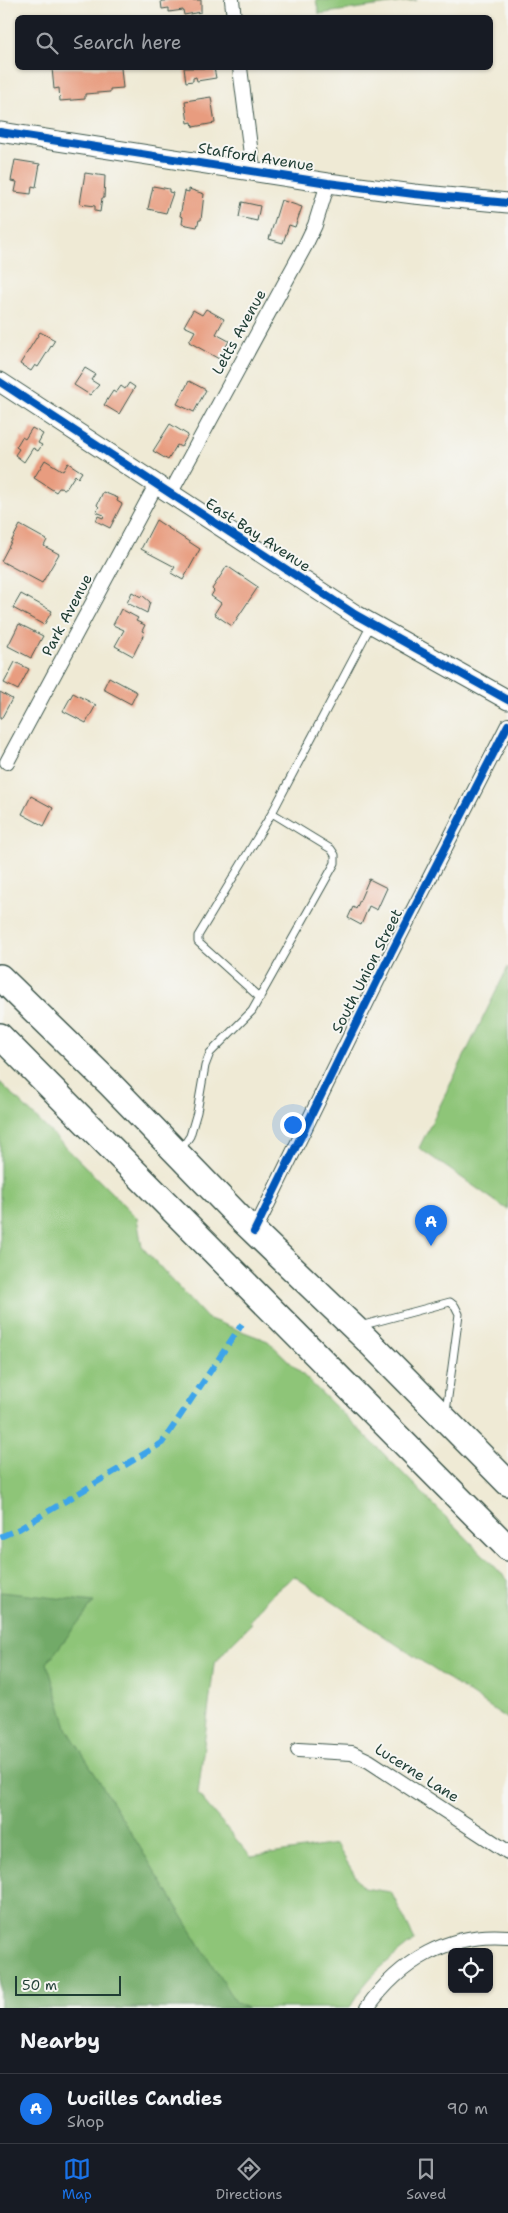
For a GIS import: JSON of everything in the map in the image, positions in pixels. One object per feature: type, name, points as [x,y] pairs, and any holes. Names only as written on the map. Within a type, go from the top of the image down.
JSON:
[{"type":"highway","points":[[0,977],[254,1232],[354,1327],[508,1483]]},
{"type":"highway","points":[[0,1036],[508,1548]]},
{"type":"street","points":[[232,0],[234,15]]},
{"type":"street","points":[[240,70],[253,170]]},
{"type":"street","name":"Stafford Avenue","points":[[0,132],[328,182],[414,194],[508,203]]},
{"type":"street","name":"Letts Avenue","points":[[163,489],[305,246],[328,182]]},
{"type":"street","name":"East Bay Avenue","points":[[0,382],[371,624],[508,700]]},
{"type":"street","name":"Park Avenue","points":[[7,762],[163,489]]},
{"type":"street","name":"South Union Street","points":[[254,1232],[386,962],[508,725]]},
{"type":"street","name":"Lucerne Lane","points":[[298,1750],[352,1753],[369,1761],[508,1852]]},
{"type":"street","points":[[367,2008],[379,1991],[404,1967],[428,1952],[454,1942],[489,1936],[508,1937]]},
{"type":"lane","points":[[260,998],[198,942],[198,936],[272,813],[371,624]]},
{"type":"lane","points":[[178,1154],[190,1136],[197,1112],[205,1066],[210,1053],[252,1011],[335,863],[335,855],[331,849],[272,813]]},
{"type":"lane","points":[[354,1327],[450,1302],[455,1306],[459,1314],[444,1419]]},
{"type":"green space","points":[[316,0],[417,0],[319,14]]},
{"type":"green space","points":[[508,967],[508,1210],[419,1148]]},
{"type":"green space","points":[[0,1082],[137,1218],[142,1247],[207,1318],[268,1341],[369,1439],[508,1580],[508,1719],[294,1576],[269,1597],[249,1622],[252,1623],[214,1664],[198,1794],[251,1857],[336,1844],[363,1888],[391,1892],[415,1940],[387,1962],[370,1979],[350,2008],[0,2008]]},
{"type":"green space","points":[[0,1592],[94,1602],[47,1663],[68,1730],[235,2002],[247,2008],[0,2008]]},
{"type":"building","points":[[201,0],[201,12],[184,15],[183,10],[169,12],[169,8],[162,9],[161,1]]},
{"type":"building","points":[[52,70],[121,70],[123,88],[110,89],[110,92],[85,94],[85,99],[60,101],[59,88],[54,89]]},
{"type":"building","points":[[184,70],[214,70],[216,78],[197,81],[196,77],[193,78],[193,81],[186,82]]},
{"type":"building","points":[[211,97],[215,123],[193,127],[192,122],[188,123],[185,101]]},
{"type":"building","points":[[15,160],[40,164],[36,187],[32,186],[31,194],[15,192],[17,182],[11,181]]},
{"type":"building","points":[[85,173],[105,176],[104,198],[102,198],[100,212],[95,211],[95,206],[80,204]]},
{"type":"building","points":[[153,186],[169,189],[169,192],[173,193],[166,213],[148,209]]},
{"type":"building","points":[[189,189],[204,194],[201,220],[199,220],[197,227],[182,224],[183,217],[180,216],[185,191],[189,192]]},
{"type":"building","points":[[281,200],[302,207],[295,227],[289,225],[283,243],[269,239]]},
{"type":"building","points":[[242,202],[260,206],[257,221],[239,217]]},
{"type":"building","points":[[206,309],[224,319],[216,334],[229,341],[219,359],[189,342],[195,331],[184,326],[193,310],[202,315]]},
{"type":"building","points":[[40,332],[55,340],[38,367],[35,365],[31,371],[20,364]]},
{"type":"building","points":[[85,368],[95,374],[91,380],[99,385],[90,395],[74,385]]},
{"type":"building","points":[[189,381],[206,390],[194,412],[177,404]]},
{"type":"building","points":[[129,383],[135,387],[119,414],[104,405],[113,391],[116,393],[121,386],[125,389]]},
{"type":"building","points":[[170,424],[188,435],[181,447],[177,445],[168,460],[153,451]]},
{"type":"building","points":[[32,428],[43,434],[38,443],[42,445],[38,451],[33,448],[24,462],[15,455],[19,449],[16,447],[22,437],[25,439]]},
{"type":"building","points":[[45,460],[63,471],[68,463],[82,472],[78,478],[75,475],[66,489],[59,488],[56,492],[34,478]]},
{"type":"building","points":[[103,492],[118,498],[117,501],[122,504],[110,528],[96,521],[98,516],[103,518],[104,515],[96,512]]},
{"type":"building","points":[[156,520],[200,549],[183,580],[171,573],[175,567],[141,549]]},
{"type":"building","points":[[20,525],[47,540],[44,546],[59,554],[42,583],[1,561]]},
{"type":"building","points":[[227,566],[258,587],[232,626],[214,614],[221,603],[211,596],[214,591],[212,589]]},
{"type":"building","points":[[132,592],[141,597],[142,595],[150,602],[147,613],[127,603]]},
{"type":"building","points":[[21,594],[52,611],[44,625],[13,608]]},
{"type":"building","points":[[121,609],[138,618],[136,621],[145,625],[142,631],[144,632],[142,638],[133,656],[115,646],[124,630],[113,625]]},
{"type":"building","points":[[19,624],[43,636],[31,658],[8,646]]},
{"type":"building","points":[[15,662],[29,669],[18,690],[4,683]]},
{"type":"building","points":[[109,677],[137,692],[131,704],[103,689]]},
{"type":"building","points":[[0,692],[12,699],[1,719],[0,719]]},
{"type":"building","points":[[73,693],[96,705],[86,723],[63,711]]},
{"type":"building","points":[[31,796],[53,808],[44,826],[22,814]]},
{"type":"building","points":[[369,879],[387,888],[377,910],[369,906],[361,925],[348,918],[353,907],[356,909]]},
{"type":"marked path","points":[[0,1537],[19,1529],[162,1443],[242,1324]]},
{"type":"cycle path","points":[[0,132],[328,183],[508,203]]},
{"type":"cycle path","points":[[0,382],[356,615],[508,700]]},
{"type":"cycle path","points":[[254,1232],[386,963],[508,725]]},
{"type":"place","name":"Lucilles Candies","points":[[431,1246]]}]
